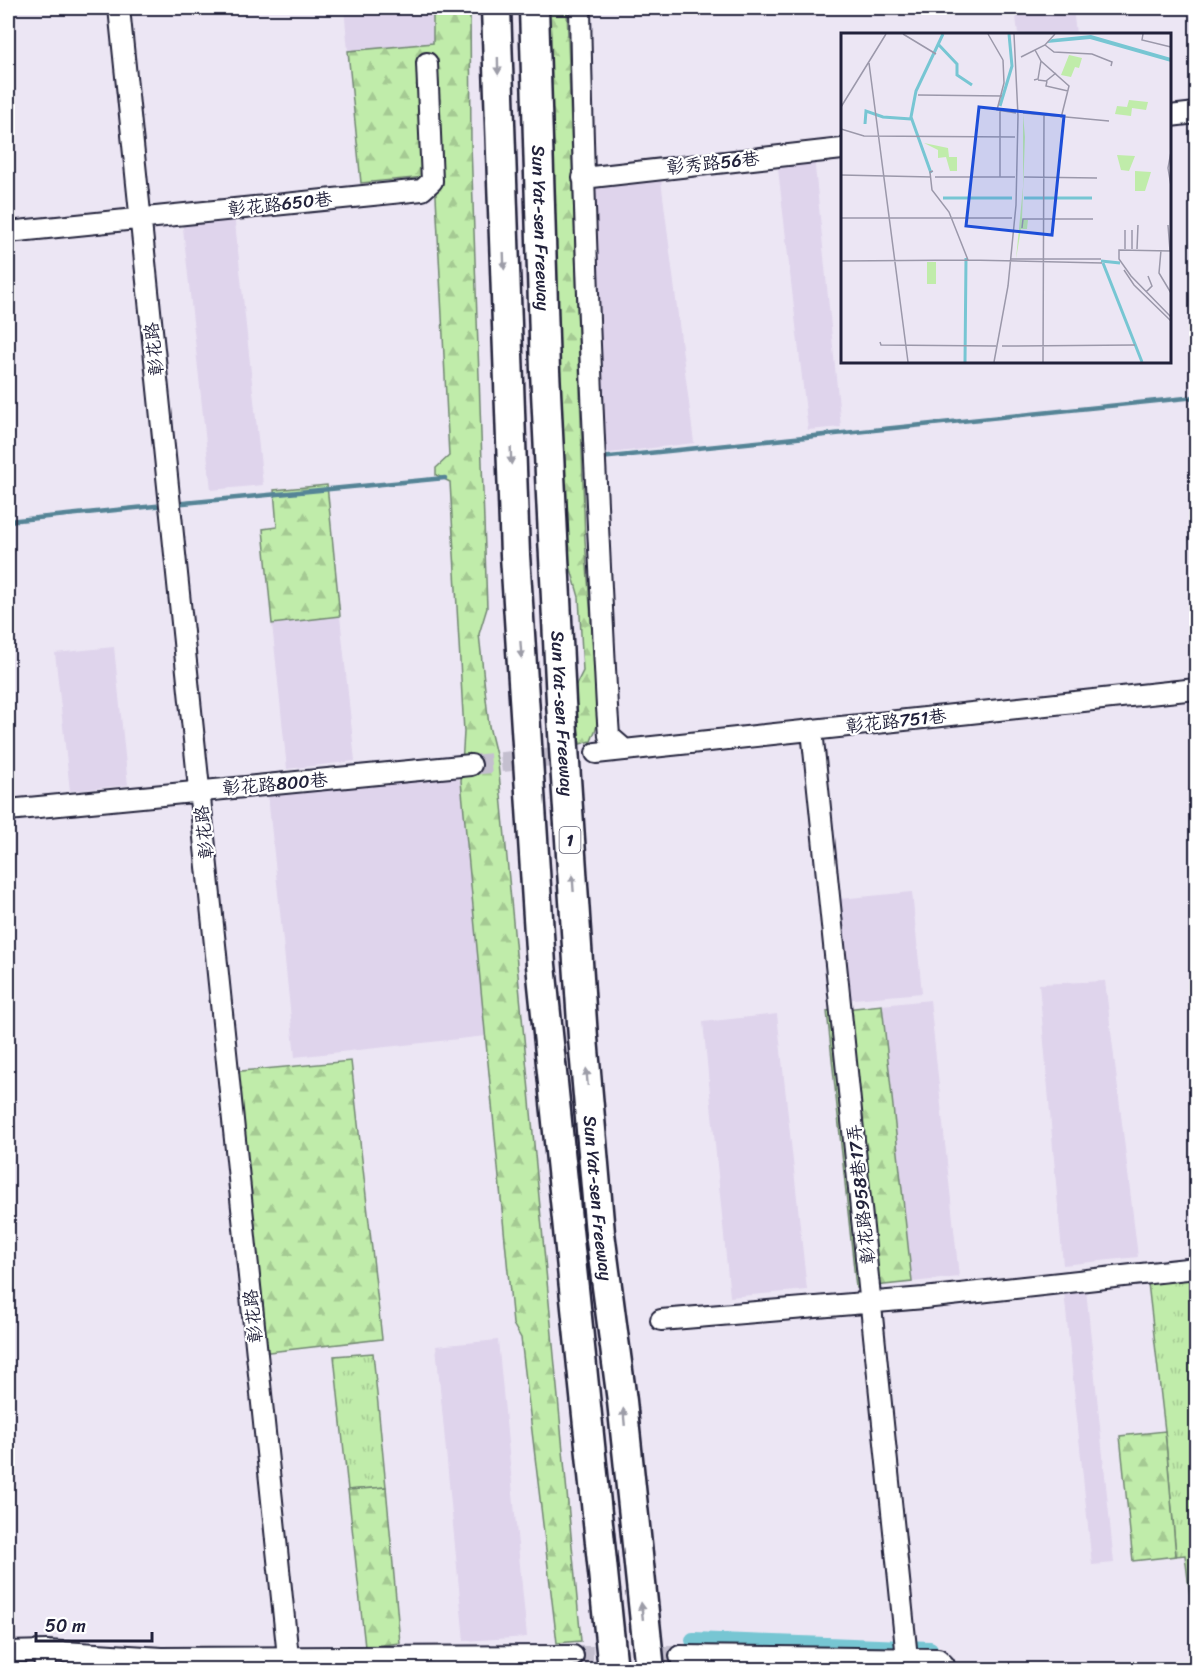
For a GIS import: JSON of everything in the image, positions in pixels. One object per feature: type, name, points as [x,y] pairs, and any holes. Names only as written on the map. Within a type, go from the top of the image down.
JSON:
[{"type":"highway","name":"Sun Yat-sen Freeway","points":[[496,8],[514,555],[541,965],[613,1670]]},
{"type":"highway","name":"Sun Yat-sen Freeway","points":[[534,8],[546,383],[561,702],[583,1038],[600,1233],[622,1401],[650,1670]]},
{"type":"street","name":"彰花路","points":[[119,8],[288,1657]]},
{"type":"street","points":[[580,8],[590,374],[609,736],[625,750]]},
{"type":"street","name":"彰花路650巷","points":[[8,232],[422,189],[432,181],[427,63]]},
{"type":"street","points":[[1171,116],[1197,113]]},
{"type":"street","name":"彰秀路56巷","points":[[583,177],[841,149]]},
{"type":"street","name":"彰花路751巷","points":[[596,753],[1197,689]]},
{"type":"street","name":"彰花路958巷17弄","points":[[812,730],[908,1658]]},
{"type":"street","name":"彰花路800巷","points":[[8,810],[471,765]]},
{"type":"street","points":[[661,1320],[924,1298],[1197,1268]]},
{"type":"street","points":[[8,1652],[45,1660],[573,1656]]},
{"type":"street","points":[[680,1656],[938,1659],[944,1665],[944,1670]]},
{"type":"shaded area","points":[[344,8],[433,8],[434,43],[348,51]]},
{"type":"shaded area","points":[[1015,8],[1073,8],[1076,33],[1018,33]]},
{"type":"shaded area","points":[[814,157],[841,427],[808,430],[777,160]]},
{"type":"shaded area","points":[[660,172],[694,443],[594,455],[586,181]]},
{"type":"shaded area","points":[[234,213],[263,485],[211,490],[182,219]]},
{"type":"shaded area","points":[[340,616],[355,761],[287,769],[272,624]]},
{"type":"shaded area","points":[[114,647],[128,785],[70,791],[55,653]]},
{"type":"shaded area","points":[[440,770],[461,781],[486,1036],[295,1057],[267,786]]},
{"type":"shaded area","points":[[912,892],[922,993],[831,1001],[819,901]]},
{"type":"shaded area","points":[[1105,981],[1138,1257],[1063,1265],[1039,984]]},
{"type":"shaded area","points":[[930,1000],[959,1277],[912,1282],[882,1005]]},
{"type":"shaded area","points":[[777,1014],[807,1290],[730,1297],[703,1022]]},
{"type":"shaded area","points":[[1085,1280],[1114,1563],[1092,1565],[1063,1282]]},
{"type":"shaded area","points":[[498,1340],[527,1637],[464,1641],[436,1346]]},
{"type":"shaded area","points":[[38,1658],[162,1664],[162,1670],[32,1670]]},
{"type":"green space","points":[[433,8],[470,8],[471,145],[487,608],[479,634],[489,726],[498,763],[581,1641],[557,1643],[521,1338],[513,1324],[461,781],[464,732],[450,482],[436,475],[436,468],[449,456],[435,176],[361,183],[348,51],[433,43]]},
{"type":"green space","points":[[547,8],[567,8],[585,540],[598,711],[597,726],[591,741],[580,744],[573,691],[583,671],[579,597],[565,548]]},
{"type":"green space","points":[[327,485],[340,616],[272,624],[263,529],[277,527],[274,490]]},
{"type":"green space","points":[[882,1005],[912,1282],[856,1288],[827,1011]]},
{"type":"green space","points":[[351,1061],[382,1339],[269,1352],[260,1346],[231,1072]]},
{"type":"green space","points":[[1196,1267],[1196,1646],[1185,1555],[1176,1556],[1165,1431],[1147,1274]]},
{"type":"green space","points":[[373,1353],[386,1487],[348,1490],[334,1356]]},
{"type":"green space","points":[[1165,1431],[1176,1556],[1133,1561],[1120,1436]]},
{"type":"green space","points":[[386,1487],[400,1643],[365,1647],[348,1490]]},
{"type":"green space","points":[[162,1664],[275,1666],[274,1670],[162,1670]]},
{"type":"waterway","points":[[600,458],[1196,397]]},
{"type":"waterway","points":[[173,504],[445,478]]},
{"type":"waterway","points":[[8,521],[165,505]]},
{"type":"waterway","points":[[693,1640],[930,1649],[925,1670]]},
{"type":"tunnel","points":[[471,765],[596,753]]},
{"type":"tunnel","points":[[573,1656],[680,1656]]}]
